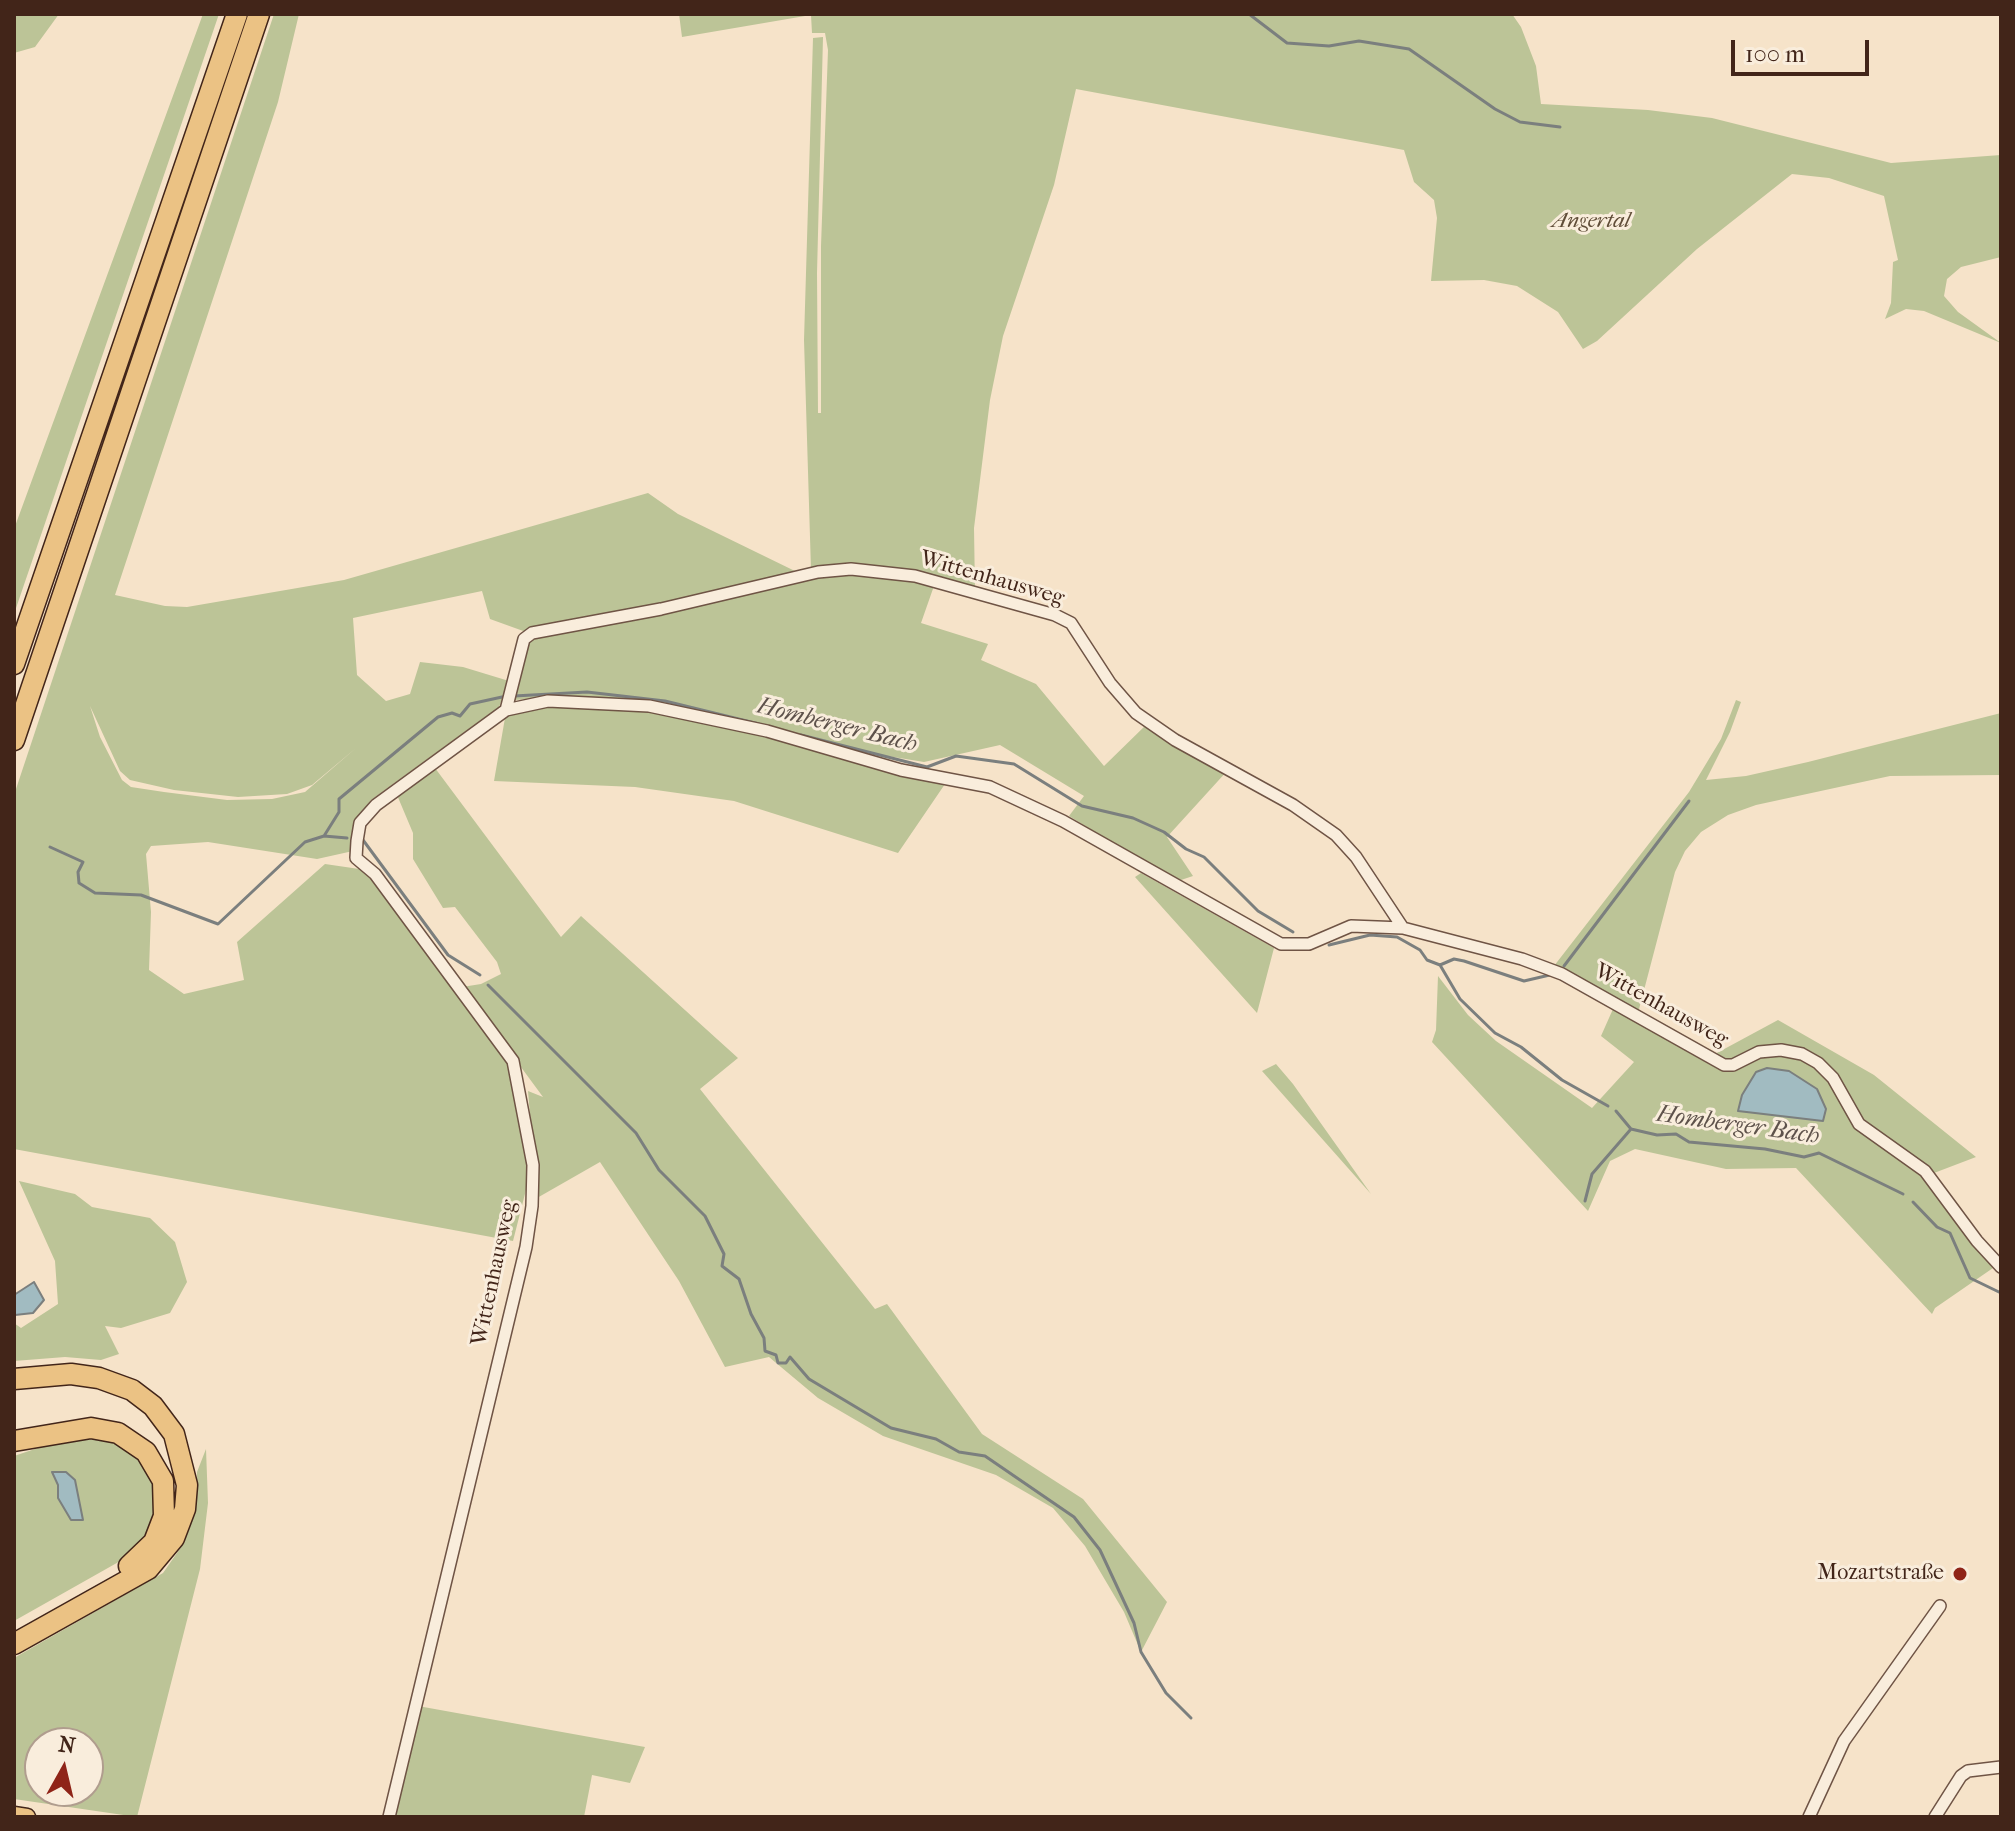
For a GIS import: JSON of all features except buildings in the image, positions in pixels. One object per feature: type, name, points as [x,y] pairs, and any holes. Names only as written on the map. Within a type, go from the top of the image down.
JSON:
[{"type":"highway","points":[[14,664],[237,14]]},
{"type":"highway","points":[[14,740],[259,14]]},
{"type":"highway","points":[[14,1379],[71,1374],[99,1378],[132,1390],[153,1406],[174,1434],[187,1485],[185,1509],[174,1538],[148,1569],[14,1644]]},
{"type":"highway","points":[[14,1441],[77,1428],[118,1433],[137,1444],[154,1461],[166,1498],[158,1535],[135,1563],[14,1629]]},
{"type":"main road","points":[[14,1815],[27,1817]]},
{"type":"street","name":"Wittenhausweg","points":[[506,710],[524,639],[532,633],[661,609],[818,572],[851,569],[915,576],[1055,615],[1071,623],[1110,683],[1136,713],[1175,740],[1270,790],[1336,835],[1356,857],[1403,928]]},
{"type":"street","name":"Wittenhausweg","points":[[389,1817],[526,1247],[532,1206],[533,1165],[513,1061],[375,874],[356,858],[357,841],[360,823],[376,805],[506,710],[561,701],[649,706],[767,731],[901,770],[990,787],[1063,821],[1281,944],[1309,944],[1351,926],[1403,928],[1522,959],[1562,974],[1724,1065],[1733,1065],[1759,1052],[1781,1050],[1802,1054],[1818,1063],[1833,1078],[1859,1124],[1925,1171],[1977,1241],[2001,1267]]},
{"type":"street","points":[[1809,1817],[1844,1741],[1940,1606]]},
{"type":"street","points":[[1935,1817],[1961,1776],[1968,1771],[2001,1767]]},
{"type":"green space","points":[[14,14],[59,14],[35,47],[14,53]]},
{"type":"green space","points":[[203,14],[219,14],[14,614],[14,529]]},
{"type":"green space","points":[[274,14],[299,14],[278,102],[115,595],[165,606],[187,607],[344,580],[648,493],[678,514],[799,573],[526,632],[490,619],[482,591],[353,618],[357,675],[386,701],[410,694],[420,662],[463,667],[509,681],[499,707],[371,800],[356,822],[353,851],[317,859],[208,842],[151,846],[146,854],[151,912],[149,970],[184,994],[244,980],[237,942],[325,864],[366,870],[520,1075],[528,1182],[513,1241],[14,1149],[14,795]],"holes":[[[90,706],[120,771],[130,780],[174,790],[238,797],[287,794],[312,785],[356,748],[305,792],[272,799],[227,800],[131,787],[122,780],[100,737]]]},
{"type":"green space","name":"Angertal","points":[[679,14],[1512,14],[1521,27],[1536,66],[1541,104],[1648,110],[1712,118],[1891,163],[2001,155],[2001,257],[1961,267],[1947,279],[1944,296],[1958,312],[2001,343],[1924,311],[1906,309],[1885,319],[1891,303],[1893,262],[1898,260],[1884,196],[1829,178],[1792,174],[1697,249],[1597,341],[1583,349],[1558,312],[1517,286],[1484,280],[1431,281],[1437,218],[1434,200],[1414,182],[1404,150],[1076,89],[1054,185],[1003,336],[990,400],[974,528],[975,592],[903,572],[811,570],[804,340],[813,38],[823,37],[817,273],[818,413],[821,413],[821,246],[828,50],[825,33],[812,33],[811,15],[682,37]]},
{"type":"green space","points":[[842,572],[935,583],[921,623],[988,644],[981,660],[1036,684],[1104,766],[1147,724],[1228,770],[1167,837],[1193,876],[1181,880],[1146,863],[1069,816],[1084,796],[1000,745],[924,762],[826,746],[649,702],[582,696],[514,700],[531,637]]},
{"type":"green space","points":[[1736,700],[1741,702],[1730,732],[1706,780],[1746,776],[1808,762],[2001,713],[2001,775],[1890,776],[1756,805],[1728,815],[1701,832],[1685,851],[1675,872],[1638,1013],[1554,966],[1689,792],[1721,739]]},
{"type":"green space","points":[[548,704],[648,710],[708,720],[945,784],[898,853],[734,801],[635,787],[494,781],[505,718],[524,707]]},
{"type":"green space","points":[[435,768],[561,937],[581,916],[738,1058],[700,1089],[875,1309],[887,1304],[982,1434],[1083,1499],[1167,1602],[1141,1652],[1124,1612],[1085,1546],[1053,1508],[996,1475],[883,1436],[818,1398],[769,1357],[725,1367],[679,1281],[600,1162],[537,1198],[528,1091],[543,1097],[462,987],[481,984],[501,974],[497,962],[455,907],[443,908],[413,859],[413,833],[397,795]]},
{"type":"green space","points":[[1141,873],[1274,948],[1257,1013],[1135,877]]},
{"type":"green space","points":[[1438,976],[1468,1015],[1496,1041],[1592,1108],[1634,1062],[1601,1036],[1613,1009],[1713,1065],[1715,1054],[1778,1020],[1874,1075],[1976,1157],[1934,1173],[1929,1181],[1993,1268],[1935,1308],[1932,1314],[1796,1168],[1726,1169],[1635,1149],[1610,1161],[1588,1211],[1432,1042],[1436,1030]]},
{"type":"green space","points":[[1276,1064],[1293,1084],[1371,1194],[1262,1071]]},
{"type":"green space","points":[[19,1181],[75,1194],[92,1207],[150,1218],[175,1242],[187,1282],[170,1313],[121,1328],[105,1326],[119,1354],[101,1360],[65,1357],[14,1361],[14,1323],[21,1328],[58,1304],[55,1261]]},
{"type":"green space","points":[[105,1439],[133,1449],[158,1487],[154,1528],[138,1551],[14,1621],[14,1456],[62,1440]]},
{"type":"green space","points":[[206,1449],[208,1503],[200,1569],[137,1817],[69,1807],[104,1807],[104,1727],[24,1727],[24,1800],[14,1799],[14,1658],[163,1573],[184,1543],[196,1500],[197,1472]]},
{"type":"green space","points":[[418,1706],[645,1747],[630,1783],[592,1775],[584,1817],[393,1817]]},
{"type":"water","points":[[1767,1068],[1789,1071],[1817,1089],[1826,1109],[1823,1121],[1738,1111],[1742,1095],[1756,1072]]},
{"type":"water","points":[[34,1282],[44,1300],[33,1313],[15,1315],[14,1295]]},
{"type":"water","points":[[52,1472],[66,1472],[75,1480],[83,1520],[71,1520],[58,1498],[58,1485]]},
{"type":"waterway","points":[[1249,14],[1287,43],[1329,46],[1359,41],[1409,49],[1495,109],[1520,122],[1560,127]]},
{"type":"waterway","name":"Homberger Bach","points":[[514,696],[587,692],[665,701],[759,724]]},
{"type":"waterway","name":"Homberger Bach","points":[[50,847],[83,862],[78,872],[79,883],[95,893],[141,895],[218,924],[305,842],[324,836],[339,812],[339,799],[438,717],[452,713],[460,716],[470,704],[502,697]]},
{"type":"waterway","name":"Homberger Bach","points":[[801,735],[927,767],[956,756],[1014,764],[1082,806],[1133,818],[1164,832],[1186,849],[1204,857],[1258,911],[1293,932]]},
{"type":"waterway","points":[[1564,966],[1689,801]]},
{"type":"waterway","points":[[324,836],[347,838]]},
{"type":"waterway","points":[[363,840],[448,955],[480,975]]},
{"type":"waterway","name":"Homberger Bach","points":[[1329,945],[1370,935],[1397,937],[1420,950],[1427,960],[1440,965],[1460,999],[1495,1033],[1521,1047],[1562,1080],[1608,1106]]},
{"type":"waterway","points":[[1440,965],[1454,959],[1524,981],[1554,974]]},
{"type":"waterway","points":[[488,985],[636,1133],[659,1170],[705,1216],[724,1254],[722,1266],[739,1279],[751,1314],[764,1338],[765,1351],[776,1355],[778,1363],[786,1363],[790,1357],[809,1379],[891,1428],[936,1439],[959,1452],[985,1456],[1074,1517],[1100,1550],[1134,1623],[1141,1652],[1166,1693],[1191,1718]]},
{"type":"waterway","name":"Homberger Bach","points":[[1616,1111],[1631,1129],[1657,1135],[1676,1134],[1689,1142],[1765,1149],[1804,1157],[1819,1153],[1903,1194]]},
{"type":"waterway","points":[[1585,1201],[1592,1174],[1631,1129]]},
{"type":"waterway","name":"Homberger Bach","points":[[1913,1202],[1937,1227],[1950,1233],[1970,1278],[2001,1293]]},
{"type":"place","name":"Mozartstraße","points":[[1960,1574]]}]
